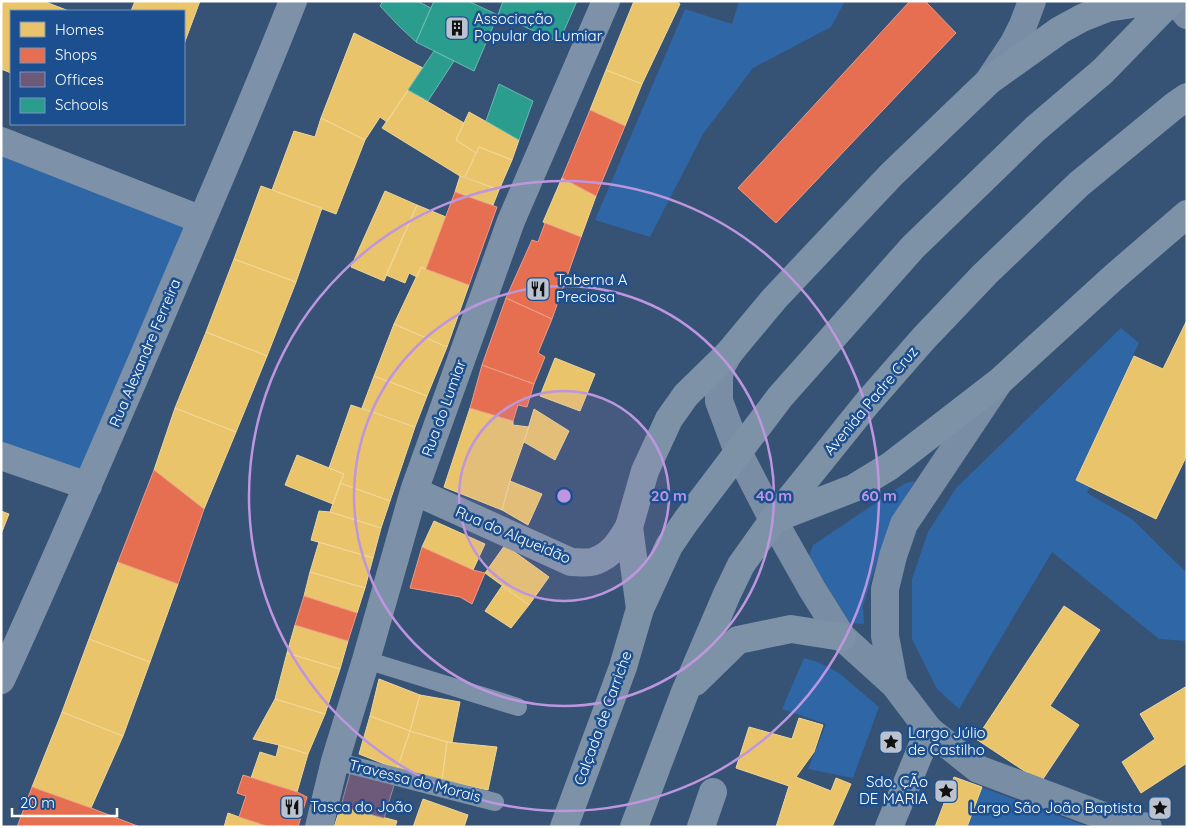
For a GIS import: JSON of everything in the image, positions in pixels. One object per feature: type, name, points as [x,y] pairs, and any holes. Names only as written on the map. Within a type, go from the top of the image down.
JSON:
[{"type":"highway","points":[[640,609],[629,527],[645,471],[669,419],[686,395],[729,353],[774,299],[891,175],[990,80],[1060,30],[1082,18],[1107,8],[1152,1]]},
{"type":"highway","points":[[640,609],[669,546],[686,520],[780,398],[913,247],[1035,129],[1104,71],[1171,1]]},
{"type":"highway","name":"Avenida Padre Cruz","points":[[634,827],[685,692],[727,594],[741,565],[773,520],[875,394],[924,338],[985,274],[1079,184],[1187,97]]},
{"type":"highway","points":[[773,520],[854,488],[890,466],[1000,381],[1114,277],[1187,214]]},
{"type":"highway","name":"Calçada de Carriche","points":[[564,827],[623,667],[640,609]]},
{"type":"highway","points":[[685,692],[738,640],[791,629],[842,637]]},
{"type":"street","name":"Rua Alexandre Ferreira","points":[[1,680],[88,486],[265,72],[293,1]]},
{"type":"street","name":"Rua do Lumiar","points":[[319,827],[335,761],[414,491],[511,221],[606,1]]},
{"type":"street","points":[[990,80],[1014,44],[1032,1]]},
{"type":"street","points":[[1176,1],[1187,15]]},
{"type":"street","points":[[1,141],[202,220]]},
{"type":"street","points":[[729,353],[719,376],[719,401],[738,452],[773,520],[842,637],[894,684],[929,730],[978,769],[1137,825]]},
{"type":"street","points":[[894,684],[885,636],[885,589],[893,556],[904,524],[1000,381]]},
{"type":"street","points":[[1,456],[88,486]]},
{"type":"street","name":"Rua do Alqueidão","points":[[414,491],[571,562],[594,561],[608,554],[620,543],[629,527]]},
{"type":"street","points":[[889,827],[929,730]]},
{"type":"street","points":[[701,827],[713,792]]},
{"type":"lane","points":[[366,660],[518,707]]},
{"type":"lane","name":"Travessa do Morais","points":[[335,761],[495,802]]},
{"type":"shaded area","points":[[739,1],[845,1],[831,27],[753,68],[703,134],[650,237],[595,220],[685,9],[732,24]]},
{"type":"shaded area","points":[[1,141],[202,220],[88,486],[1,456]]},
{"type":"shaded area","points":[[1121,328],[1139,343],[1076,480],[1090,487],[1087,493],[1132,519],[1187,573],[1187,641],[1159,639],[1052,552],[959,709],[937,689],[912,639],[912,579],[928,532],[956,488]]},
{"type":"shaded area","points":[[915,481],[890,525],[880,551],[863,606],[864,624],[850,623],[809,557],[813,545],[904,484]]},
{"type":"shaded area","points":[[804,658],[818,662],[839,673],[879,707],[853,778],[808,769],[826,724],[782,709]]},
{"type":"shaded area","points":[[954,777],[1089,827],[936,827]]},
{"type":"building: Homes","points":[[1,1],[43,1],[66,10],[10,10],[10,73],[1,69]]},
{"type":"building: Homes","points":[[135,1],[200,1],[185,41],[185,10],[131,10]]},
{"type":"building: Homes","points":[[634,1],[676,1],[680,4],[642,84],[606,70]]},
{"type":"building: Homes","points":[[354,33],[423,68],[387,122],[380,117],[365,140],[321,118]]},
{"type":"building: Homes","points":[[606,70],[642,84],[625,126],[590,110]]},
{"type":"building: Homes","points":[[408,90],[464,123],[456,140],[476,153],[465,177],[460,176],[382,128]]},
{"type":"building: Homes","points":[[469,112],[519,140],[512,160],[479,147],[476,153],[456,140]]},
{"type":"building: Homes","points":[[321,118],[365,140],[336,214],[272,190],[294,131],[315,137]]},
{"type":"building: Homes","points":[[479,147],[512,160],[499,190],[465,177]]},
{"type":"building: Homes","points":[[460,176],[499,190],[493,205],[455,192]]},
{"type":"building: Homes","points":[[562,178],[596,196],[581,237],[543,222]]},
{"type":"building: Homes","points":[[261,186],[322,208],[296,282],[234,259]]},
{"type":"building: Homes","points":[[385,191],[417,205],[384,281],[351,267]]},
{"type":"building: Homes","points":[[417,205],[446,217],[426,269],[421,267],[417,277],[409,273],[405,283],[386,275]]},
{"type":"building: Homes","points":[[234,259],[296,282],[267,356],[206,332]]},
{"type":"building: Homes","points":[[421,267],[469,285],[447,347],[394,324]]},
{"type":"building: Homes","points":[[1187,320],[1187,455],[1156,519],[1076,480],[1134,356],[1163,369]]},
{"type":"building: Homes","points":[[394,324],[447,347],[427,396],[374,376]]},
{"type":"building: Homes","points":[[206,332],[267,356],[236,432],[175,408]]},
{"type":"building: Homes","points":[[555,358],[595,374],[580,411],[540,396]]},
{"type":"building: Homes","points":[[374,376],[427,396],[415,427],[362,408]]},
{"type":"building: Homes","points":[[351,405],[415,427],[390,501],[340,483],[344,474],[329,468]]},
{"type":"building: Homes","points":[[175,408],[236,432],[204,509],[154,470]]},
{"type":"building: Homes","points":[[470,408],[513,421],[513,425],[529,427],[502,510],[444,487]]},
{"type":"building: Homes","points":[[534,409],[569,431],[555,460],[524,442]]},
{"type":"building: Homes","points":[[297,455],[344,474],[333,504],[285,485]]},
{"type":"building: Homes","points":[[510,481],[542,494],[528,525],[502,510]]},
{"type":"building: Homes","points":[[340,483],[390,501],[381,528],[330,512]]},
{"type":"building: Homes","points":[[1,511],[9,514],[1,534]]},
{"type":"building: Homes","points":[[319,511],[330,512],[381,528],[373,558],[311,540]]},
{"type":"building: Homes","points":[[434,521],[485,544],[473,570],[422,547]]},
{"type":"building: Homes","points":[[319,542],[373,558],[365,588],[310,572]]},
{"type":"building: Homes","points":[[505,545],[549,577],[529,605],[485,573]]},
{"type":"building: Homes","points":[[118,562],[178,584],[150,662],[89,639]]},
{"type":"building: Homes","points":[[310,572],[365,588],[357,613],[304,596]]},
{"type":"building: Homes","points":[[502,586],[529,605],[511,628],[485,611]]},
{"type":"building: Homes","points":[[1064,606],[1100,630],[1050,706],[1079,725],[1041,782],[976,739]]},
{"type":"building: Homes","points":[[295,625],[348,641],[340,669],[287,653]]},
{"type":"building: Homes","points":[[89,639],[150,662],[123,736],[62,712]]},
{"type":"building: Homes","points":[[287,653],[340,669],[325,714],[275,699]]},
{"type":"building: Homes","points":[[379,679],[420,695],[410,731],[370,716]]},
{"type":"building: Homes","points":[[1187,686],[1187,763],[1141,793],[1122,762],[1155,739],[1140,714]]},
{"type":"building: Homes","points":[[420,695],[460,702],[452,742],[410,731]]},
{"type":"building: Homes","points":[[275,699],[325,714],[308,754],[253,739]]},
{"type":"building: Homes","points":[[62,712],[123,736],[91,808],[32,787]]},
{"type":"building: Homes","points":[[370,716],[410,731],[397,769],[359,754]]},
{"type":"building: Homes","points":[[799,718],[823,725],[814,752],[796,777],[831,791],[836,778],[851,784],[832,827],[776,827],[789,786],[736,768],[749,727],[792,739]]},
{"type":"building: Homes","points":[[410,731],[447,742],[442,780],[397,769]]},
{"type":"building: Homes","points":[[447,742],[497,747],[488,790],[442,780]]},
{"type":"building: Homes","points":[[279,745],[308,754],[297,792],[251,778],[260,752],[276,757]]},
{"type":"building: Homes","points":[[954,777],[982,787],[967,827],[935,827]]},
{"type":"building: Homes","points":[[423,799],[468,815],[464,827],[413,827]]},
{"type":"building: Homes","points":[[341,806],[397,821],[395,827],[334,827]]},
{"type":"building: Homes","points":[[228,813],[239,817],[270,827],[224,827]]},
{"type":"building: Shops","points":[[910,1],[925,1],[956,33],[776,223],[738,188]]},
{"type":"building: Shops","points":[[590,110],[625,126],[596,196],[562,178]]},
{"type":"building: Shops","points":[[455,192],[497,207],[469,285],[426,269]]},
{"type":"building: Shops","points":[[545,223],[581,237],[552,319],[506,298],[532,240],[538,242]]},
{"type":"building: Shops","points":[[506,298],[552,319],[538,353],[545,357],[534,384],[482,365]]},
{"type":"building: Shops","points":[[482,365],[534,384],[527,407],[518,405],[513,421],[470,408]]},
{"type":"building: Shops","points":[[154,470],[204,509],[178,584],[118,562]]},
{"type":"building: Shops","points":[[422,547],[473,570],[485,573],[472,604],[460,597],[410,588]]},
{"type":"building: Shops","points":[[304,596],[357,613],[348,641],[295,625]]},
{"type":"building: Shops","points":[[243,775],[307,797],[298,827],[270,827],[239,817],[246,796],[237,793]]},
{"type":"building: Shops","points":[[32,787],[91,808],[140,827],[17,827]]},
{"type":"building: Offices","points":[[352,766],[395,782],[384,818],[341,806]]},
{"type":"building: Schools","points":[[383,1],[417,1],[431,8],[416,42],[380,6]]},
{"type":"building: Schools","name":"Associação Popular do Lumiar","points":[[434,1],[468,1],[498,15],[474,71],[416,42]]},
{"type":"building: Schools","points":[[503,1],[577,1],[559,42],[498,15]]},
{"type":"building: Schools","points":[[434,51],[454,61],[428,101],[408,90]]},
{"type":"building: Schools","points":[[499,84],[533,101],[519,140],[486,121]]},
{"type":"place","name":"Associação Popular do Lumiar","points":[[457,28]]},
{"type":"place","name":"Taberna A Preciosa","points":[[538,289]]},
{"type":"place","name":"Largo Júlio de Castilho","points":[[891,742]]},
{"type":"place","name":"Sdo. ÇÃo DE MARIA","points":[[946,791]]},
{"type":"place","name":"Tasca do João","points":[[292,807]]},
{"type":"place","name":"Largo São João Baptista","points":[[1160,808]]}]
